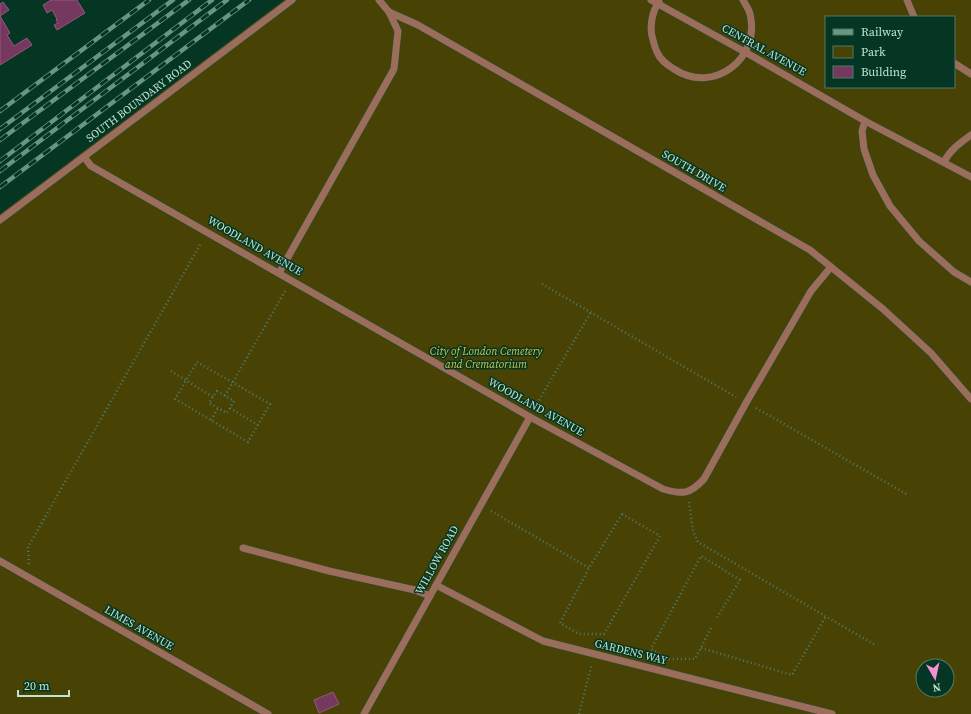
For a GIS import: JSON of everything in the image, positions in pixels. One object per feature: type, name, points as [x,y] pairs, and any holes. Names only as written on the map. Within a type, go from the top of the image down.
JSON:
[{"type":"lane","name":"SOUTH BOUNDARY ROAD","points":[[0,220],[292,0]]},
{"type":"lane","name":"SOUTH DRIVE","points":[[379,0],[390,12],[425,29],[803,246],[883,309],[931,353],[971,399]]},
{"type":"lane","points":[[656,1],[652,19],[652,36],[657,52],[667,65],[681,74],[697,78],[713,77],[728,71],[741,60],[749,46],[752,29],[750,12],[743,0]]},
{"type":"lane","points":[[906,0],[914,16]]},
{"type":"lane","name":"CENTRAL AVENUE","points":[[656,1],[865,121],[971,177]]},
{"type":"lane","points":[[280,273],[394,69],[398,31],[390,12]]},
{"type":"lane","points":[[955,64],[971,74]]},
{"type":"lane","points":[[865,121],[862,131],[864,149],[873,175],[890,206],[919,241],[954,272],[971,282]]},
{"type":"lane","points":[[944,162],[948,154],[960,142],[971,135]]},
{"type":"lane","name":"WOODLAND AVENUE","points":[[84,158],[91,166],[530,417],[663,489],[676,493],[688,491]]},
{"type":"lane","points":[[688,491],[696,488],[704,479],[811,291],[831,267]]},
{"type":"lane","name":"WILLOW ROAD","points":[[364,714],[530,417]]},
{"type":"lane","points":[[243,548],[329,571],[415,590],[430,596]]},
{"type":"lane","name":"LIMES AVENUE","points":[[0,561],[268,714]]},
{"type":"lane","name":"GARDENS WAY","points":[[436,585],[543,641],[832,714]]},
{"type":"path","points":[[26,576],[29,571],[28,547],[208,232]]},
{"type":"path","points":[[225,396],[291,280]]},
{"type":"path","points":[[542,284],[746,403],[908,495]]},
{"type":"path","points":[[530,417],[590,312]]},
{"type":"path","points":[[197,362],[233,383],[270,404],[248,442],[175,399],[197,362]]},
{"type":"path","points":[[171,371],[213,397]]},
{"type":"path","points":[[216,391],[225,396],[234,401],[227,413],[209,402],[216,391]]},
{"type":"path","points":[[211,420],[218,408]]},
{"type":"path","points":[[230,408],[258,425]]},
{"type":"path","points":[[688,491],[693,532],[698,542],[875,644]]},
{"type":"path","points":[[480,504],[589,568]]},
{"type":"path","points":[[622,514],[660,536],[604,634],[579,634],[560,623],[589,568],[622,514]]},
{"type":"path","points":[[711,628],[695,659],[668,659],[651,648],[701,556],[740,580],[716,619]]},
{"type":"path","points":[[700,648],[792,675],[826,616]]},
{"type":"path","points":[[579,714],[594,654]]},
{"type":"green space","name":"City of London Cemetery and Crematorium","points":[[284,0],[971,0],[971,714],[0,714],[0,214]]},
{"type":"building","points":[[51,0],[77,0],[85,13],[57,30],[54,25],[58,23],[56,20],[57,19],[52,10],[47,13],[43,5]]},
{"type":"building","points":[[3,2],[9,10],[0,16],[0,4]]},
{"type":"building","points":[[0,16],[10,33],[7,35],[14,46],[27,38],[32,45],[0,65]]},
{"type":"building","points":[[333,692],[339,704],[319,713],[314,700]]},
{"type":"railway","points":[[0,111],[149,0]]},
{"type":"railway","points":[[0,129],[173,0]]},
{"type":"railway","points":[[0,140],[189,0]]},
{"type":"railway","points":[[0,161],[212,0]]},
{"type":"railway","points":[[0,171],[227,0]]},
{"type":"railway","points":[[0,187],[249,0]]}]
